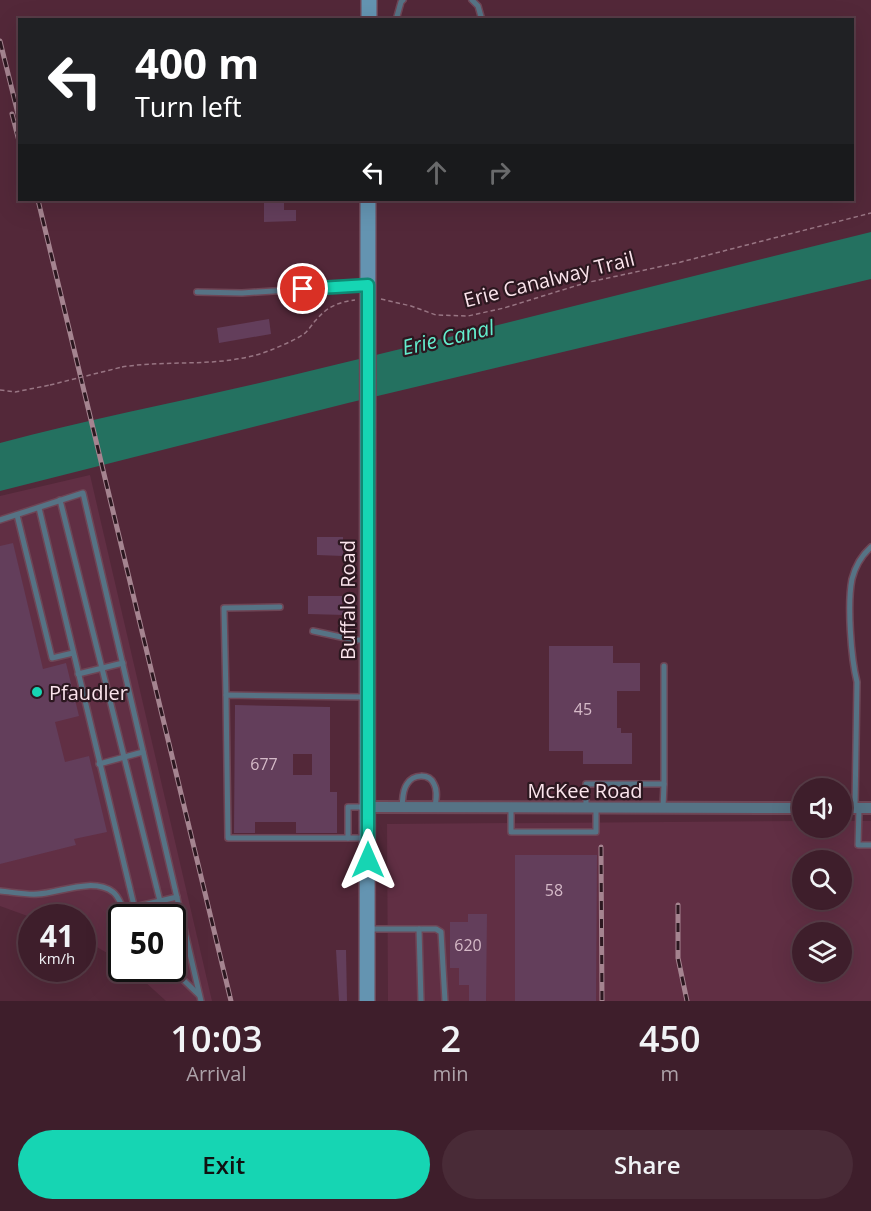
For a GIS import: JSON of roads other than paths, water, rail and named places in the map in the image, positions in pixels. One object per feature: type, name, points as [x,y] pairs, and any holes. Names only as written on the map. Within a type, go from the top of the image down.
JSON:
[{"type":"main road","points":[[369,0],[369,18]]},
{"type":"main road","name":"Buffalo Road","points":[[367,1001],[368,201]]},
{"type":"street","name":"McKee Road","points":[[368,807],[792,808]]},
{"type":"street","points":[[852,808],[871,808]]},
{"type":"lane","points":[[397,18],[403,0]]},
{"type":"lane","points":[[472,0],[481,18]]},
{"type":"lane","points":[[197,292],[368,291]]},
{"type":"lane","points":[[0,520],[83,493],[201,999]]},
{"type":"lane","points":[[60,500],[160,901]]},
{"type":"lane","points":[[39,508],[134,904]]},
{"type":"lane","points":[[17,515],[52,658],[73,652]]},
{"type":"lane","points":[[871,547],[858,562],[852,579],[852,662],[857,682],[858,845],[871,845]]},
{"type":"lane","points":[[280,608],[224,608],[228,838],[368,838]]},
{"type":"lane","points":[[313,631],[355,640],[368,640]]},
{"type":"lane","points":[[78,674],[123,663]]},
{"type":"lane","points":[[663,808],[664,666]]},
{"type":"lane","points":[[226,695],[368,697]]},
{"type":"lane","points":[[99,764],[143,752]]},
{"type":"lane","points":[[402,807],[406,784],[412,778],[425,776],[432,780],[435,786],[435,807]]},
{"type":"lane","points":[[511,807],[512,832],[596,832],[586,784],[664,784]]},
{"type":"lane","points":[[348,838],[348,807],[368,807]]},
{"type":"lane","points":[[0,891],[39,894],[69,887],[86,886],[106,889],[114,893],[120,904]]},
{"type":"lane","points":[[148,904],[177,897]]},
{"type":"lane","points":[[367,929],[435,929],[441,932],[445,1001]]},
{"type":"lane","points":[[419,929],[421,1001]]},
{"type":"lane","points":[[185,982],[201,999]]},
{"type":"railway","points":[[0,41],[18,114]]},
{"type":"railway","points":[[12,114],[18,137]]},
{"type":"railway","points":[[38,201],[231,1001]]},
{"type":"railway","points":[[601,847],[602,1001]]},
{"type":"railway","points":[[678,905],[678,958],[687,1001]]},
{"type":"place","name":"Pfaudler","points":[[37,692]]},
{"type":"water label","name":"Erie Canal","points":[[448,337]]}]
